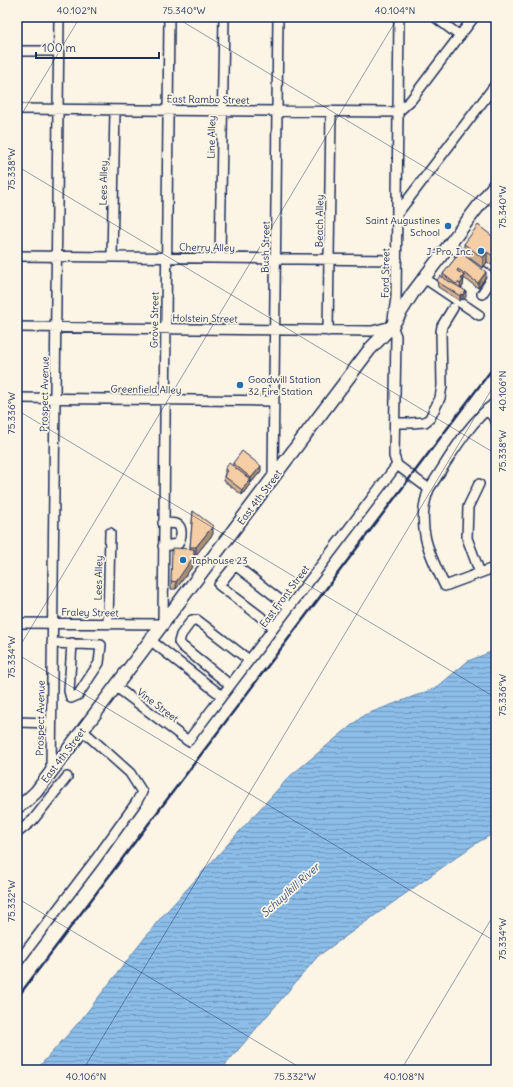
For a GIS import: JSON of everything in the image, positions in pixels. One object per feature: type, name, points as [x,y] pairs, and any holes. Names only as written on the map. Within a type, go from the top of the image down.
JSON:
[{"type":"main road","name":"East 4th Street","points":[[17,807],[30,798],[51,772],[370,349],[392,326],[412,294],[449,245],[495,188]]},
{"type":"street","name":"Prospect Avenue","points":[[51,772],[59,17]]},
{"type":"street","name":"Grove Street","points":[[162,624],[169,17]]},
{"type":"street","name":"Line Alley","points":[[220,258],[224,17]]},
{"type":"street","name":"Bush Street","points":[[273,478],[278,17]]},
{"type":"street","name":"Ford Street","points":[[397,465],[394,456],[396,336],[392,326],[396,298],[399,17]]},
{"type":"street","points":[[435,17],[460,36]]},
{"type":"street","points":[[398,112],[411,100],[474,17]]},
{"type":"street","points":[[17,51],[58,51]]},
{"type":"street","points":[[397,214],[496,84]]},
{"type":"street","name":"East Rambo Street","points":[[17,108],[398,112]]},
{"type":"street","name":"Lees Alley","points":[[112,257],[115,110]]},
{"type":"street","name":"Beach Alley","points":[[328,331],[331,111]]},
{"type":"street","points":[[449,245],[489,276],[490,282],[482,294]]},
{"type":"street","name":"Cherry Alley","points":[[17,256],[396,260]]},
{"type":"street","points":[[424,278],[478,315]]},
{"type":"street","points":[[395,423],[425,422],[430,418],[440,398],[442,386],[442,326],[453,308]]},
{"type":"street","name":"Holstein Street","points":[[17,327],[372,331],[392,326]]},
{"type":"street","name":"Greenfield Alley","points":[[17,398],[274,401]]},
{"type":"street","points":[[496,402],[474,422],[429,489],[424,503],[423,530],[433,562],[445,586],[496,567]]},
{"type":"street","points":[[487,409],[496,421]]},
{"type":"street","points":[[397,465],[429,489]]},
{"type":"street","name":"East Front Street","points":[[188,741],[397,465]]},
{"type":"street","points":[[480,484],[468,507],[467,538],[480,573]]},
{"type":"street","points":[[163,546],[178,544],[181,529],[180,526],[176,524],[164,523]]},
{"type":"street","name":"Lees Alley","points":[[108,623],[110,533]]},
{"type":"street","points":[[274,627],[219,585],[235,565],[289,607]]},
{"type":"street","points":[[230,684],[182,646],[179,639],[184,630],[192,620],[197,620],[249,660]]},
{"type":"street","name":"Fraley Street","points":[[17,622],[162,624]]},
{"type":"street","points":[[150,640],[222,696]]},
{"type":"street","points":[[52,643],[101,645],[99,663],[78,695],[72,698],[69,691],[72,644]]},
{"type":"street","name":"Vine Street","points":[[115,686],[188,741]]},
{"type":"street","points":[[17,722],[51,723]]},
{"type":"street","points":[[17,963],[96,858],[136,803],[142,792],[130,773],[82,730]]},
{"type":"street","points":[[17,833],[33,820],[67,777]]},
{"type":"water","name":"Schuylkill River","points":[[496,650],[496,832],[475,844],[318,956],[221,1070],[36,1070],[80,1021],[158,921],[289,777],[364,715],[436,688],[468,661]]},
{"type":"building","points":[[478,225],[496,239],[496,252],[493,256],[487,252],[483,258],[464,244]]},
{"type":"building","points":[[460,252],[486,272],[478,283],[458,269],[457,271],[464,275],[460,284],[458,282],[456,284],[443,274]]},
{"type":"building","points":[[440,276],[466,291],[460,296],[438,282],[437,280]]},
{"type":"building","points":[[242,451],[261,466],[251,478],[233,463]]},
{"type":"building","points":[[229,463],[250,479],[242,490],[224,476],[228,471],[225,469]]},
{"type":"building","points":[[193,511],[213,526],[196,547],[190,547]]},
{"type":"building","points":[[172,548],[194,549],[194,556],[176,582],[171,581]]},
{"type":"railway","points":[[17,998],[496,364]]},
{"type":"place","name":"Saint Augustines School","points":[[448,226]]},
{"type":"place","name":"J-Pro, Inc.","points":[[481,251]]},
{"type":"place","name":"Goodwill Station 32 Fire Station","points":[[240,385]]},
{"type":"place","name":"Taphouse 23","points":[[183,560]]}]
